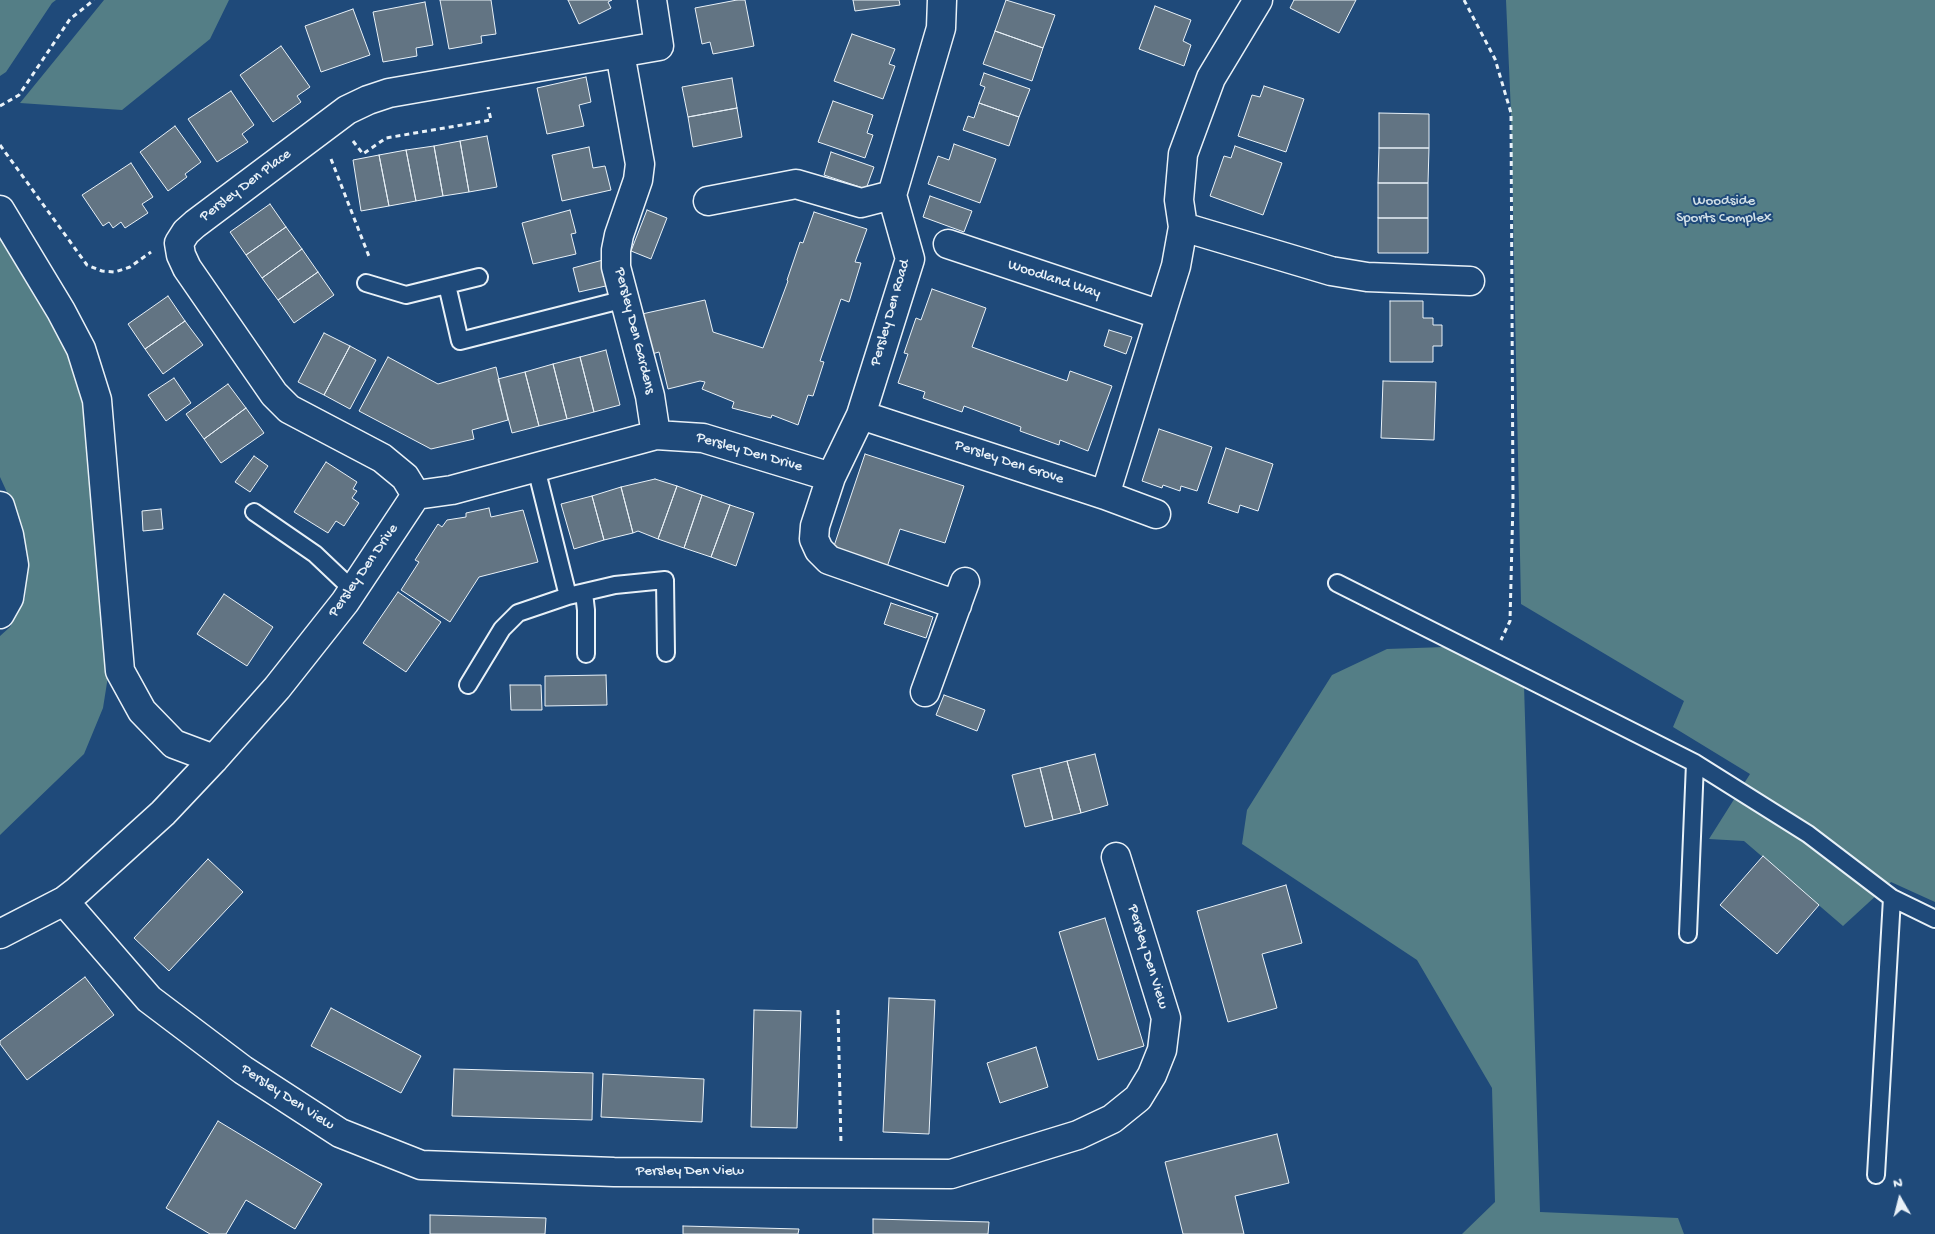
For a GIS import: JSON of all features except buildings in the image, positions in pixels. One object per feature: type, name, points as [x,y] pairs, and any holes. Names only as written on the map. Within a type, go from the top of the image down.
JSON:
[{"type":"street","name":"Persley Den Place","points":[[179,243],[186,232],[195,224],[347,110],[389,93],[659,46],[652,0]]},
{"type":"street","points":[[708,201],[796,184],[861,203],[892,195],[941,28],[942,0]]},
{"type":"street","points":[[1105,495],[1176,266],[1183,227],[1179,200],[1182,154],[1211,78],[1258,0]]},
{"type":"street","name":"Persley Den Gardens","points":[[620,53],[640,164],[638,180],[616,250],[616,267],[650,396],[656,435]]},
{"type":"street","name":"Persley Den Road","points":[[892,195],[910,259],[861,415],[831,477],[816,526],[814,539],[818,550],[829,560],[961,593],[925,692]]},
{"type":"street","points":[[0,210],[61,311],[81,349],[97,400],[120,671],[142,711],[174,744],[214,760]]},
{"type":"street","points":[[1183,227],[1330,271],[1367,277],[1470,281]]},
{"type":"street","points":[[179,243],[187,268],[274,394],[288,409],[382,458],[405,477],[416,495]]},
{"type":"street","name":"Woodland Way","points":[[948,244],[1161,315]]},
{"type":"street","name":"Persley Den Grove","points":[[861,415],[1105,495],[1156,514]]},
{"type":"street","name":"Persley Den Drive","points":[[0,934],[64,901],[163,813],[184,789],[214,760],[277,688],[353,590],[416,495],[452,490],[656,435],[703,438],[831,477]]},
{"type":"street","points":[[0,506],[9,536],[14,565],[9,598],[0,614]]},
{"type":"street","name":"Persley Den View","points":[[64,901],[150,999],[242,1070],[340,1133],[421,1166],[614,1172],[951,1174],[1078,1135],[1112,1119],[1138,1098],[1152,1075],[1162,1050],[1166,1018],[1116,857]]},
{"type":"lane","points":[[366,283],[406,295],[479,277]]},
{"type":"lane","points":[[447,285],[460,341],[625,299]]},
{"type":"lane","points":[[536,468],[576,595],[586,610],[586,654]]},
{"type":"lane","points":[[254,512],[315,554],[353,590]]},
{"type":"lane","points":[[468,685],[502,629],[518,614],[576,595],[615,585],[664,580],[666,653]]},
{"type":"lane","points":[[1337,583],[1492,663],[1695,763],[1808,834],[1892,898],[1935,919]]},
{"type":"lane","points":[[1688,934],[1695,763]]},
{"type":"lane","points":[[1876,1175],[1892,898]]},
{"type":"path","points":[[0,106],[19,95],[70,19],[94,0]]},
{"type":"path","points":[[1464,0],[1495,58],[1511,113],[1513,501],[1510,621],[1492,663]]},
{"type":"path","points":[[346,140],[350,137],[363,154],[386,138],[491,120],[483,76]]},
{"type":"path","points":[[0,145],[87,265],[102,271],[115,272],[130,267],[160,246],[179,243]]},
{"type":"path","points":[[328,152],[371,257],[366,283]]},
{"type":"path","points":[[838,1010],[841,1173]]},
{"type":"green space","points":[[0,0],[56,0],[52,3],[6,72],[0,76]]},
{"type":"green space","points":[[104,0],[229,0],[210,39],[122,110],[20,103]]},
{"type":"green space","name":"Woodside Sports Complex","points":[[1506,0],[1935,0],[1935,902],[1891,882],[1843,926],[1744,841],[1709,839],[1750,774],[1673,727],[1684,701],[1521,604],[1511,113]]},
{"type":"green space","points":[[0,238],[63,344],[87,406],[109,670],[103,708],[84,754],[0,835],[0,636],[10,627],[25,598],[28,556],[21,523],[0,477]]},
{"type":"green space","points":[[1445,647],[1524,685],[1540,1212],[1678,1218],[1684,1234],[1462,1234],[1495,1202],[1492,1088],[1417,960],[1242,844],[1247,810],[1332,675],[1387,649]]}]
